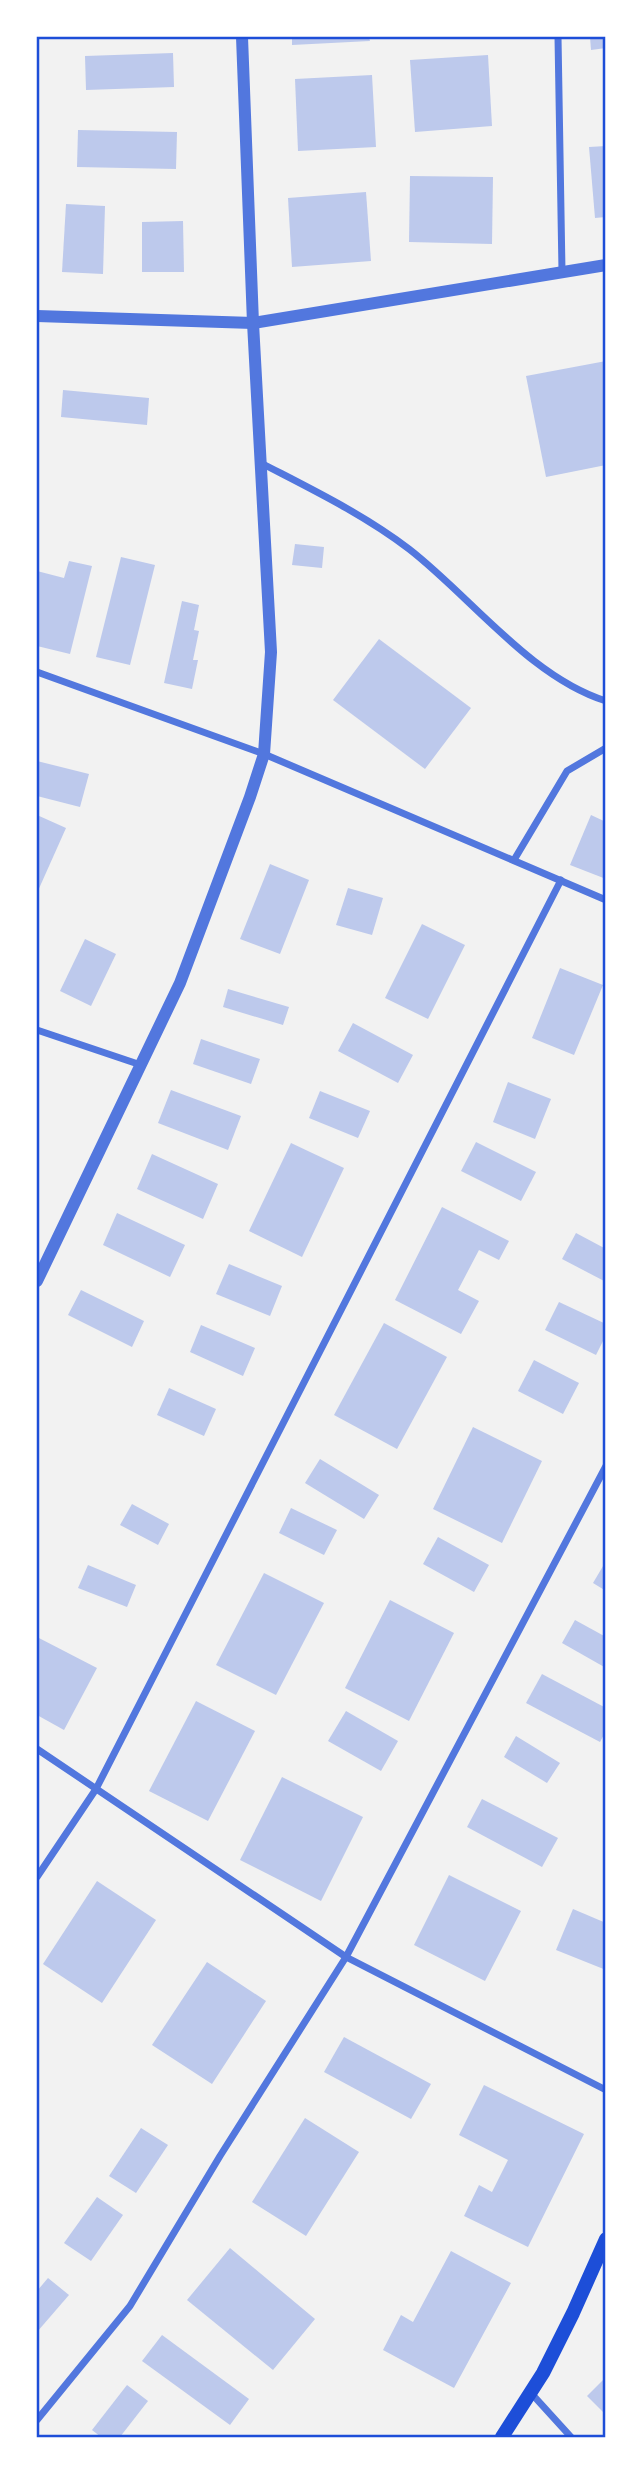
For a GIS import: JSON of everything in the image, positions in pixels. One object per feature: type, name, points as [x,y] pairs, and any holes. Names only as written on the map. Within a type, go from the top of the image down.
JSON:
[{"type":"main road","points":[[502,2437],[531,2393],[573,2313],[606,2239]]},
{"type":"street","points":[[37,1281],[180,983],[264,754],[271,652],[253,323],[243,37]]},
{"type":"street","points":[[558,37],[562,271]]},
{"type":"street","points":[[37,316],[253,323],[606,265]]},
{"type":"street","points":[[261,462],[350,509],[409,549],[547,671],[583,694],[606,701]]},
{"type":"street","points":[[37,672],[264,754],[606,900]]},
{"type":"street","points":[[514,860],[567,771],[606,748]]},
{"type":"street","points":[[37,1877],[96,1788],[561,880]]},
{"type":"street","points":[[37,1030],[141,1065]]},
{"type":"street","points":[[37,2420],[130,2306],[220,2156],[346,1957],[606,1466]]},
{"type":"street","points":[[37,1749],[346,1957],[606,2090]]},
{"type":"street","points":[[531,2393],[571,2437]]},
{"type":"building","points":[[292,37],[369,37],[370,41],[292,45]]},
{"type":"building","points":[[590,37],[606,37],[606,48],[591,50]]},
{"type":"building","points":[[173,53],[174,87],[86,90],[85,56]]},
{"type":"building","points":[[488,55],[492,126],[415,132],[410,60]]},
{"type":"building","points":[[372,75],[376,147],[298,151],[295,79]]},
{"type":"building","points":[[78,130],[177,132],[176,169],[77,167]]},
{"type":"building","points":[[606,146],[606,217],[595,218],[589,147]]},
{"type":"building","points":[[410,176],[493,177],[492,244],[409,242]]},
{"type":"building","points":[[366,192],[371,261],[292,267],[288,198]]},
{"type":"building","points":[[66,204],[105,206],[103,274],[62,272]]},
{"type":"building","points":[[183,221],[184,272],[142,272],[142,222]]},
{"type":"building","points":[[606,361],[606,465],[546,477],[526,376]]},
{"type":"building","points":[[63,390],[149,398],[147,425],[61,417]]},
{"type":"building","points":[[295,544],[324,547],[322,568],[292,565]]},
{"type":"building","points":[[121,557],[155,565],[130,665],[96,657]]},
{"type":"building","points":[[69,561],[92,566],[70,654],[37,646],[37,571],[64,578]]},
{"type":"building","points":[[182,601],[199,605],[194,630],[199,631],[193,660],[198,660],[192,689],[164,683]]},
{"type":"building","points":[[379,639],[471,708],[425,769],[333,700]]},
{"type":"building","points":[[37,761],[89,774],[80,807],[37,796]]},
{"type":"building","points":[[37,815],[66,828],[37,893]]},
{"type":"building","points":[[591,815],[606,822],[606,879],[570,865]]},
{"type":"building","points":[[270,864],[309,880],[280,954],[240,939]]},
{"type":"building","points":[[348,888],[383,898],[372,935],[336,925]]},
{"type":"building","points":[[422,924],[465,945],[428,1019],[385,998]]},
{"type":"building","points":[[85,939],[116,954],[91,1006],[60,991]]},
{"type":"building","points":[[560,968],[603,985],[574,1055],[532,1038]]},
{"type":"building","points":[[228,989],[289,1007],[283,1025],[223,1007]]},
{"type":"building","points":[[353,1023],[413,1055],[398,1083],[338,1051]]},
{"type":"building","points":[[201,1039],[260,1059],[251,1084],[193,1064]]},
{"type":"building","points":[[508,1082],[551,1099],[535,1139],[493,1122]]},
{"type":"building","points":[[171,1090],[241,1116],[228,1150],[158,1123]]},
{"type":"building","points":[[320,1091],[370,1111],[358,1138],[309,1118]]},
{"type":"building","points":[[476,1142],[536,1172],[521,1201],[461,1171]]},
{"type":"building","points":[[291,1143],[344,1168],[302,1257],[249,1231]]},
{"type":"building","points":[[152,1154],[218,1184],[203,1219],[137,1189]]},
{"type":"building","points":[[442,1207],[509,1241],[499,1260],[479,1250],[458,1290],[479,1301],[461,1334],[395,1300]]},
{"type":"building","points":[[117,1213],[185,1245],[170,1277],[103,1245]]},
{"type":"building","points":[[576,1233],[606,1249],[606,1282],[562,1259]]},
{"type":"building","points":[[229,1264],[282,1286],[270,1316],[216,1294]]},
{"type":"building","points":[[81,1290],[144,1321],[132,1347],[68,1315]]},
{"type":"building","points":[[559,1302],[606,1324],[606,1335],[596,1355],[545,1330]]},
{"type":"building","points":[[384,1323],[447,1357],[397,1449],[334,1415]]},
{"type":"building","points":[[201,1325],[255,1348],[243,1376],[190,1352]]},
{"type":"building","points":[[534,1360],[579,1383],[563,1414],[518,1391]]},
{"type":"building","points":[[169,1388],[216,1409],[204,1436],[157,1415]]},
{"type":"building","points":[[473,1427],[542,1461],[502,1543],[433,1509]]},
{"type":"building","points":[[320,1459],[379,1495],[364,1519],[305,1483]]},
{"type":"building","points":[[132,1504],[169,1524],[158,1545],[120,1525]]},
{"type":"building","points":[[291,1508],[337,1530],[324,1555],[279,1533]]},
{"type":"building","points":[[438,1537],[489,1565],[474,1592],[423,1564]]},
{"type":"building","points":[[606,1561],[606,1591],[593,1583]]},
{"type":"building","points":[[88,1565],[136,1585],[127,1607],[78,1588]]},
{"type":"building","points":[[264,1573],[324,1603],[276,1695],[216,1665]]},
{"type":"building","points":[[390,1600],[454,1633],[409,1721],[345,1688]]},
{"type":"building","points":[[575,1620],[606,1637],[606,1668],[562,1643]]},
{"type":"building","points":[[37,1637],[97,1668],[64,1730],[37,1715]]},
{"type":"building","points":[[542,1674],[606,1708],[606,1731],[600,1742],[526,1703]]},
{"type":"building","points":[[196,1701],[255,1731],[208,1821],[149,1791]]},
{"type":"building","points":[[346,1711],[398,1741],[381,1771],[328,1741]]},
{"type":"building","points":[[516,1736],[560,1763],[547,1783],[504,1757]]},
{"type":"building","points":[[282,1777],[363,1817],[321,1901],[240,1860]]},
{"type":"building","points":[[482,1799],[558,1838],[542,1867],[467,1827]]},
{"type":"building","points":[[449,1875],[521,1911],[485,1981],[414,1945]]},
{"type":"building","points":[[97,1881],[156,1920],[102,2003],[43,1964]]},
{"type":"building","points":[[573,1909],[606,1923],[606,1970],[556,1950]]},
{"type":"building","points":[[207,1962],[266,2001],[212,2084],[152,2045]]},
{"type":"building","points":[[344,2037],[431,2084],[411,2119],[324,2072]]},
{"type":"building","points":[[484,2085],[584,2134],[528,2247],[464,2216],[479,2185],[492,2192],[508,2160],[459,2135]]},
{"type":"building","points":[[305,2118],[359,2152],[306,2236],[252,2202]]},
{"type":"building","points":[[141,2128],[168,2145],[136,2193],[109,2176]]},
{"type":"building","points":[[97,2197],[123,2215],[91,2261],[64,2243]]},
{"type":"building","points":[[230,2248],[315,2319],[273,2370],[187,2300]]},
{"type":"building","points":[[451,2251],[511,2283],[454,2388],[383,2350],[401,2315],[413,2322]]},
{"type":"building","points":[[48,2278],[69,2295],[37,2332],[37,2291]]},
{"type":"building","points":[[162,2335],[249,2399],[230,2425],[142,2361]]},
{"type":"building","points":[[606,2377],[606,2415],[587,2396]]},
{"type":"building","points":[[127,2385],[148,2401],[120,2437],[101,2437],[92,2430]]}]
